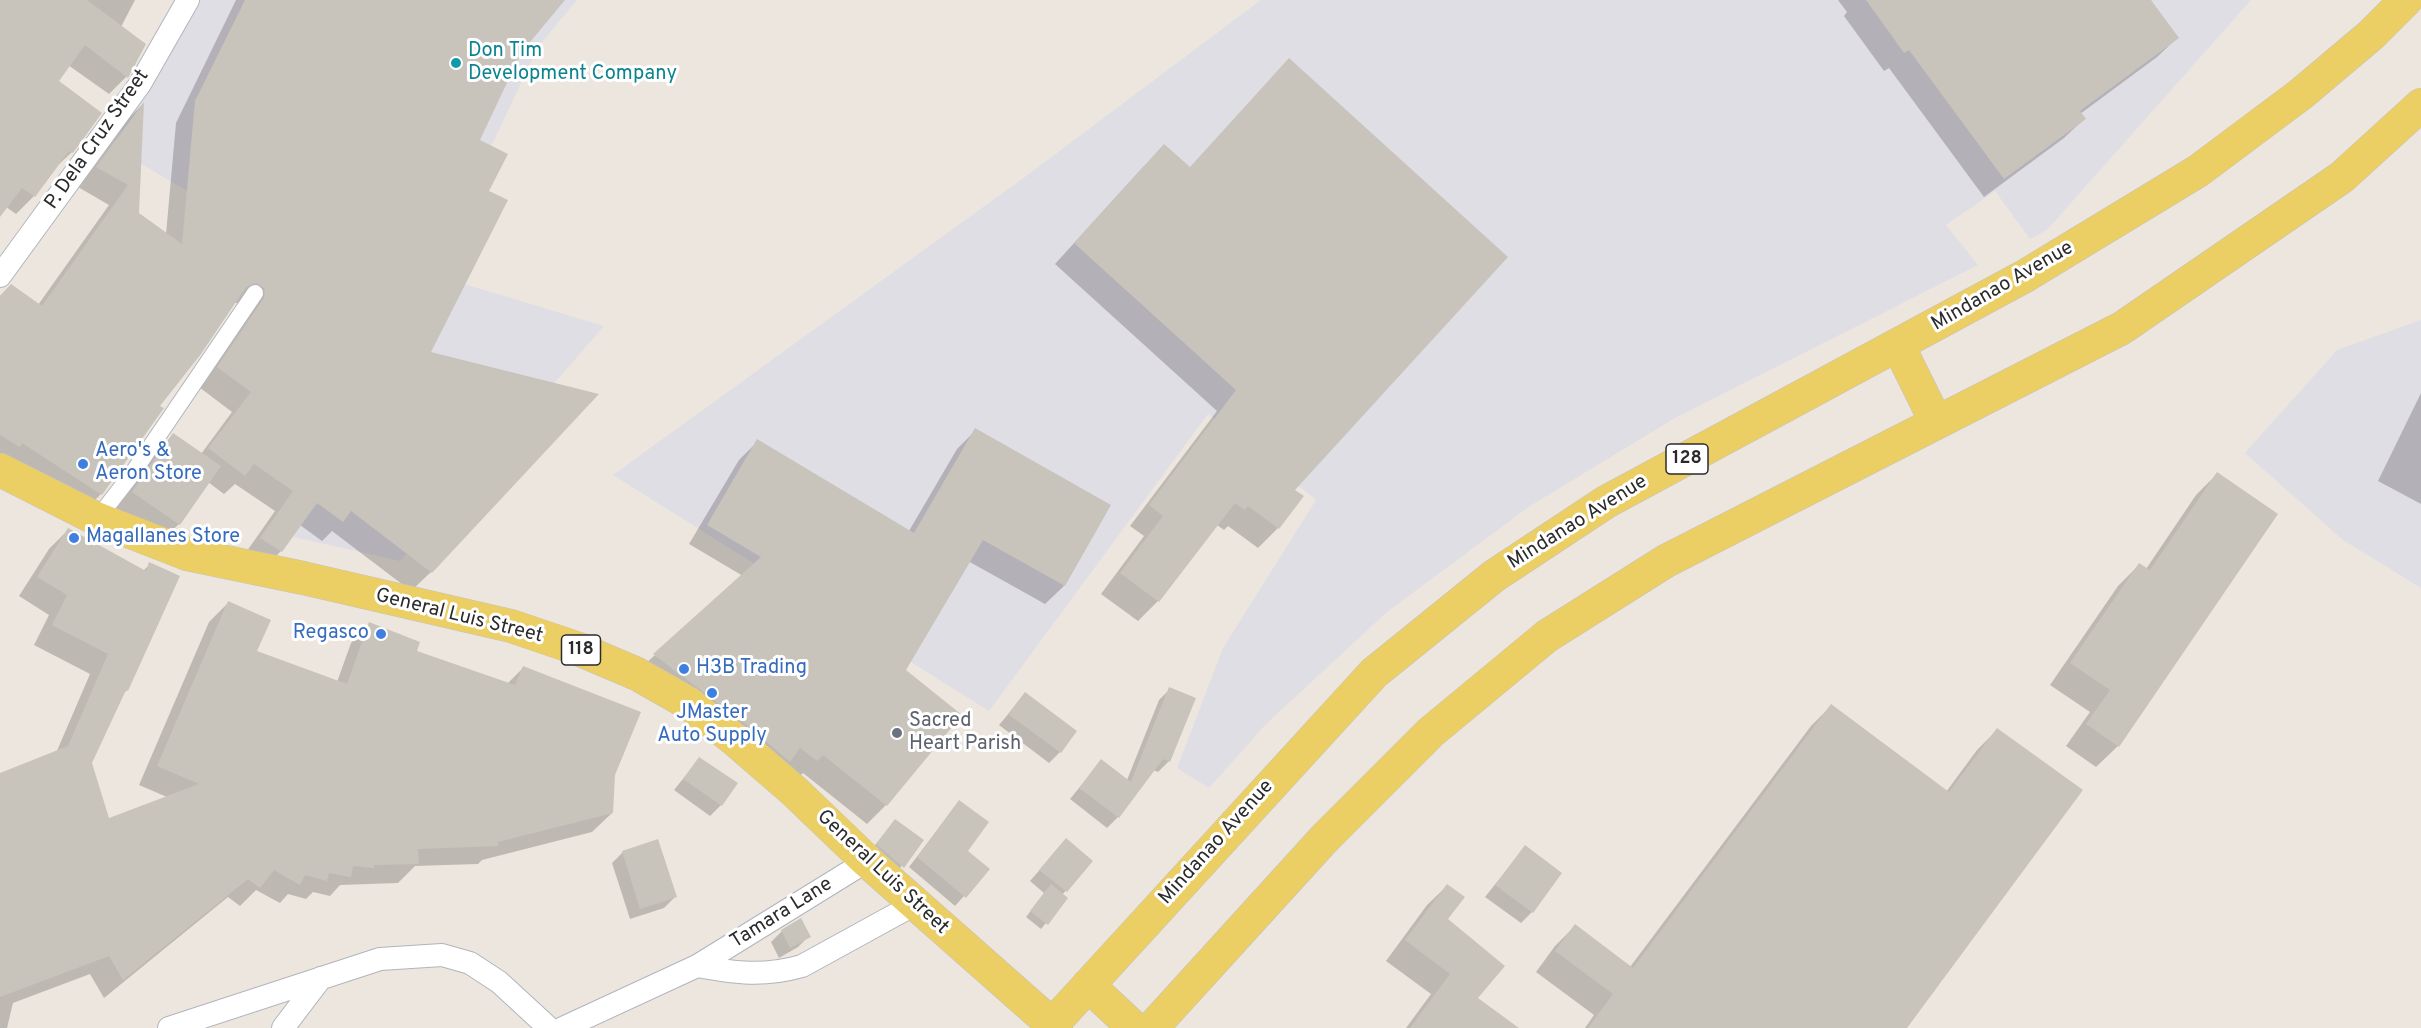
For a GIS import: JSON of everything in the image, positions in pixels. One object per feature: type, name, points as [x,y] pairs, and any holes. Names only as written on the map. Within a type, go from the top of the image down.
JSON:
[{"type":"main road","name":"Mindanao Avenue","points":[[1054,1026],[1088,985],[1374,673],[1494,576],[1606,502],[2025,276],[2198,171],[2301,94],[2371,35],[2406,0]]},
{"type":"main road","points":[[1152,1028],[1324,839],[1431,732],[1547,636],[1666,561],[2121,328],[2342,177],[2421,105]]},
{"type":"main road","points":[[1899,345],[1936,422]]},
{"type":"main road","name":"General Luis Street","points":[[0,470],[98,519],[187,554],[511,626],[576,648],[637,674],[688,703],[735,740],[794,791],[867,861],[1054,1026]]},
{"type":"main road","points":[[1088,985],[1134,1028]]},
{"type":"street","name":"P. Dela Cruz Street","points":[[0,276],[140,84],[188,0]]},
{"type":"street","points":[[98,519],[132,474],[255,293]]},
{"type":"street","name":"Tamara Lane","points":[[563,1028],[697,966],[867,861]]},
{"type":"street","name":"Tamara Lane","points":[[697,966],[767,974],[801,966],[915,904]]},
{"type":"street","points":[[169,1028],[380,959],[442,955],[471,963],[526,1005],[549,1028]]},
{"type":"street","points":[[283,1028],[321,978]]},
{"type":"shaded area","points":[[187,0],[577,0],[538,47],[431,274],[604,326],[400,561],[276,533],[305,487],[331,277],[113,147]]},
{"type":"shaded area","points":[[1261,0],[2251,0],[2047,230],[2030,239],[1995,191],[1946,225],[1978,265],[1675,418],[1530,506],[1387,612],[1266,724],[1209,788],[1177,768],[1223,648],[1316,500],[1208,414],[989,711],[613,475],[1033,171]]},
{"type":"shaded area","points":[[2421,320],[2421,588],[2343,540],[2245,453],[2337,350]]},
{"type":"building","points":[[0,0],[87,0],[146,44],[128,78],[85,45],[59,81],[102,113],[73,153],[69,151],[35,197],[22,188],[0,217]]},
{"type":"building","points":[[245,0],[565,0],[521,53],[480,140],[508,154],[489,191],[508,200],[431,352],[599,394],[432,573],[351,511],[343,522],[317,503],[282,552],[260,538],[293,491],[254,464],[245,476],[208,448],[251,392],[217,367],[264,298],[265,289],[256,283],[246,287],[201,354],[160,406],[164,408],[102,495],[22,443],[20,447],[0,435],[0,296],[11,284],[42,306],[128,185],[96,167],[144,102],[139,213],[182,244],[195,101]]},
{"type":"building","points":[[1866,0],[2151,0],[2179,38],[2080,111],[2086,119],[2004,179],[1909,50],[1904,53]]},
{"type":"building","points":[[1289,58],[1508,257],[1295,490],[1304,496],[1279,529],[1248,506],[1245,510],[1235,503],[1159,602],[1120,573],[1163,516],[1149,505],[1236,390],[1074,243],[1164,144],[1190,167]]},
{"type":"building","points":[[975,428],[1111,505],[1065,586],[983,540],[906,670],[962,715],[887,806],[823,755],[817,761],[800,748],[790,762],[747,725],[653,654],[761,557],[707,525],[757,439],[914,533]]},
{"type":"building","points":[[173,433],[221,466],[180,525],[132,492]]},
{"type":"building","points":[[2217,472],[2278,514],[2119,747],[2086,724],[2110,690],[2070,663],[2139,563],[2150,570]]},
{"type":"building","points":[[68,528],[146,571],[149,562],[180,576],[128,691],[126,690],[92,763],[109,818],[199,784],[157,766],[228,601],[271,620],[257,651],[347,684],[369,622],[420,642],[417,651],[515,685],[523,666],[641,712],[615,775],[613,813],[498,842],[498,846],[418,849],[419,864],[374,865],[374,868],[353,866],[351,877],[329,873],[327,881],[305,875],[300,885],[274,870],[260,888],[248,879],[123,980],[109,956],[0,997],[0,773],[68,746],[108,654],[52,625],[67,595],[37,577]]},
{"type":"building","points":[[1169,687],[1196,698],[1170,762],[1163,759],[1119,818],[1079,788],[1101,759],[1131,782]]},
{"type":"building","points":[[1025,692],[1077,731],[1061,753],[1008,714]]},
{"type":"building","points":[[1831,704],[1949,792],[1997,728],[2083,790],[1907,1028],[1588,1028],[1613,994],[1555,951],[1575,924],[1633,968]]},
{"type":"building","points":[[699,757],[738,783],[722,806],[683,779]]},
{"type":"building","points":[[959,800],[989,822],[968,851],[990,869],[966,898],[917,857]]},
{"type":"building","points":[[895,819],[924,840],[904,868],[876,844]]},
{"type":"building","points":[[1066,838],[1093,861],[1067,892],[1039,870]]},
{"type":"building","points":[[658,839],[677,897],[640,909],[622,851]]},
{"type":"building","points":[[1525,845],[1562,873],[1533,913],[1495,885]]},
{"type":"building","points":[[1051,884],[1068,898],[1048,925],[1030,911]]},
{"type":"building","points":[[1447,884],[1465,897],[1448,919],[1505,966],[1478,998],[1519,1028],[1410,1028],[1450,974],[1405,940]]},
{"type":"building","points":[[801,918],[811,937],[790,948],[781,930]]},
{"type":"place","name":"Don Tim Development Company","points":[[456,63]]},
{"type":"place","name":"Aero's & Aeron Store","points":[[83,464]]},
{"type":"place","name":"Magallanes Store","points":[[74,538]]},
{"type":"place","name":"Regasco","points":[[381,634]]},
{"type":"place","name":"H3B Trading","points":[[684,669]]},
{"type":"place","name":"JMaster Auto Supply","points":[[712,693]]},
{"type":"place","name":"Sacred Heart Parish","points":[[897,733]]}]
